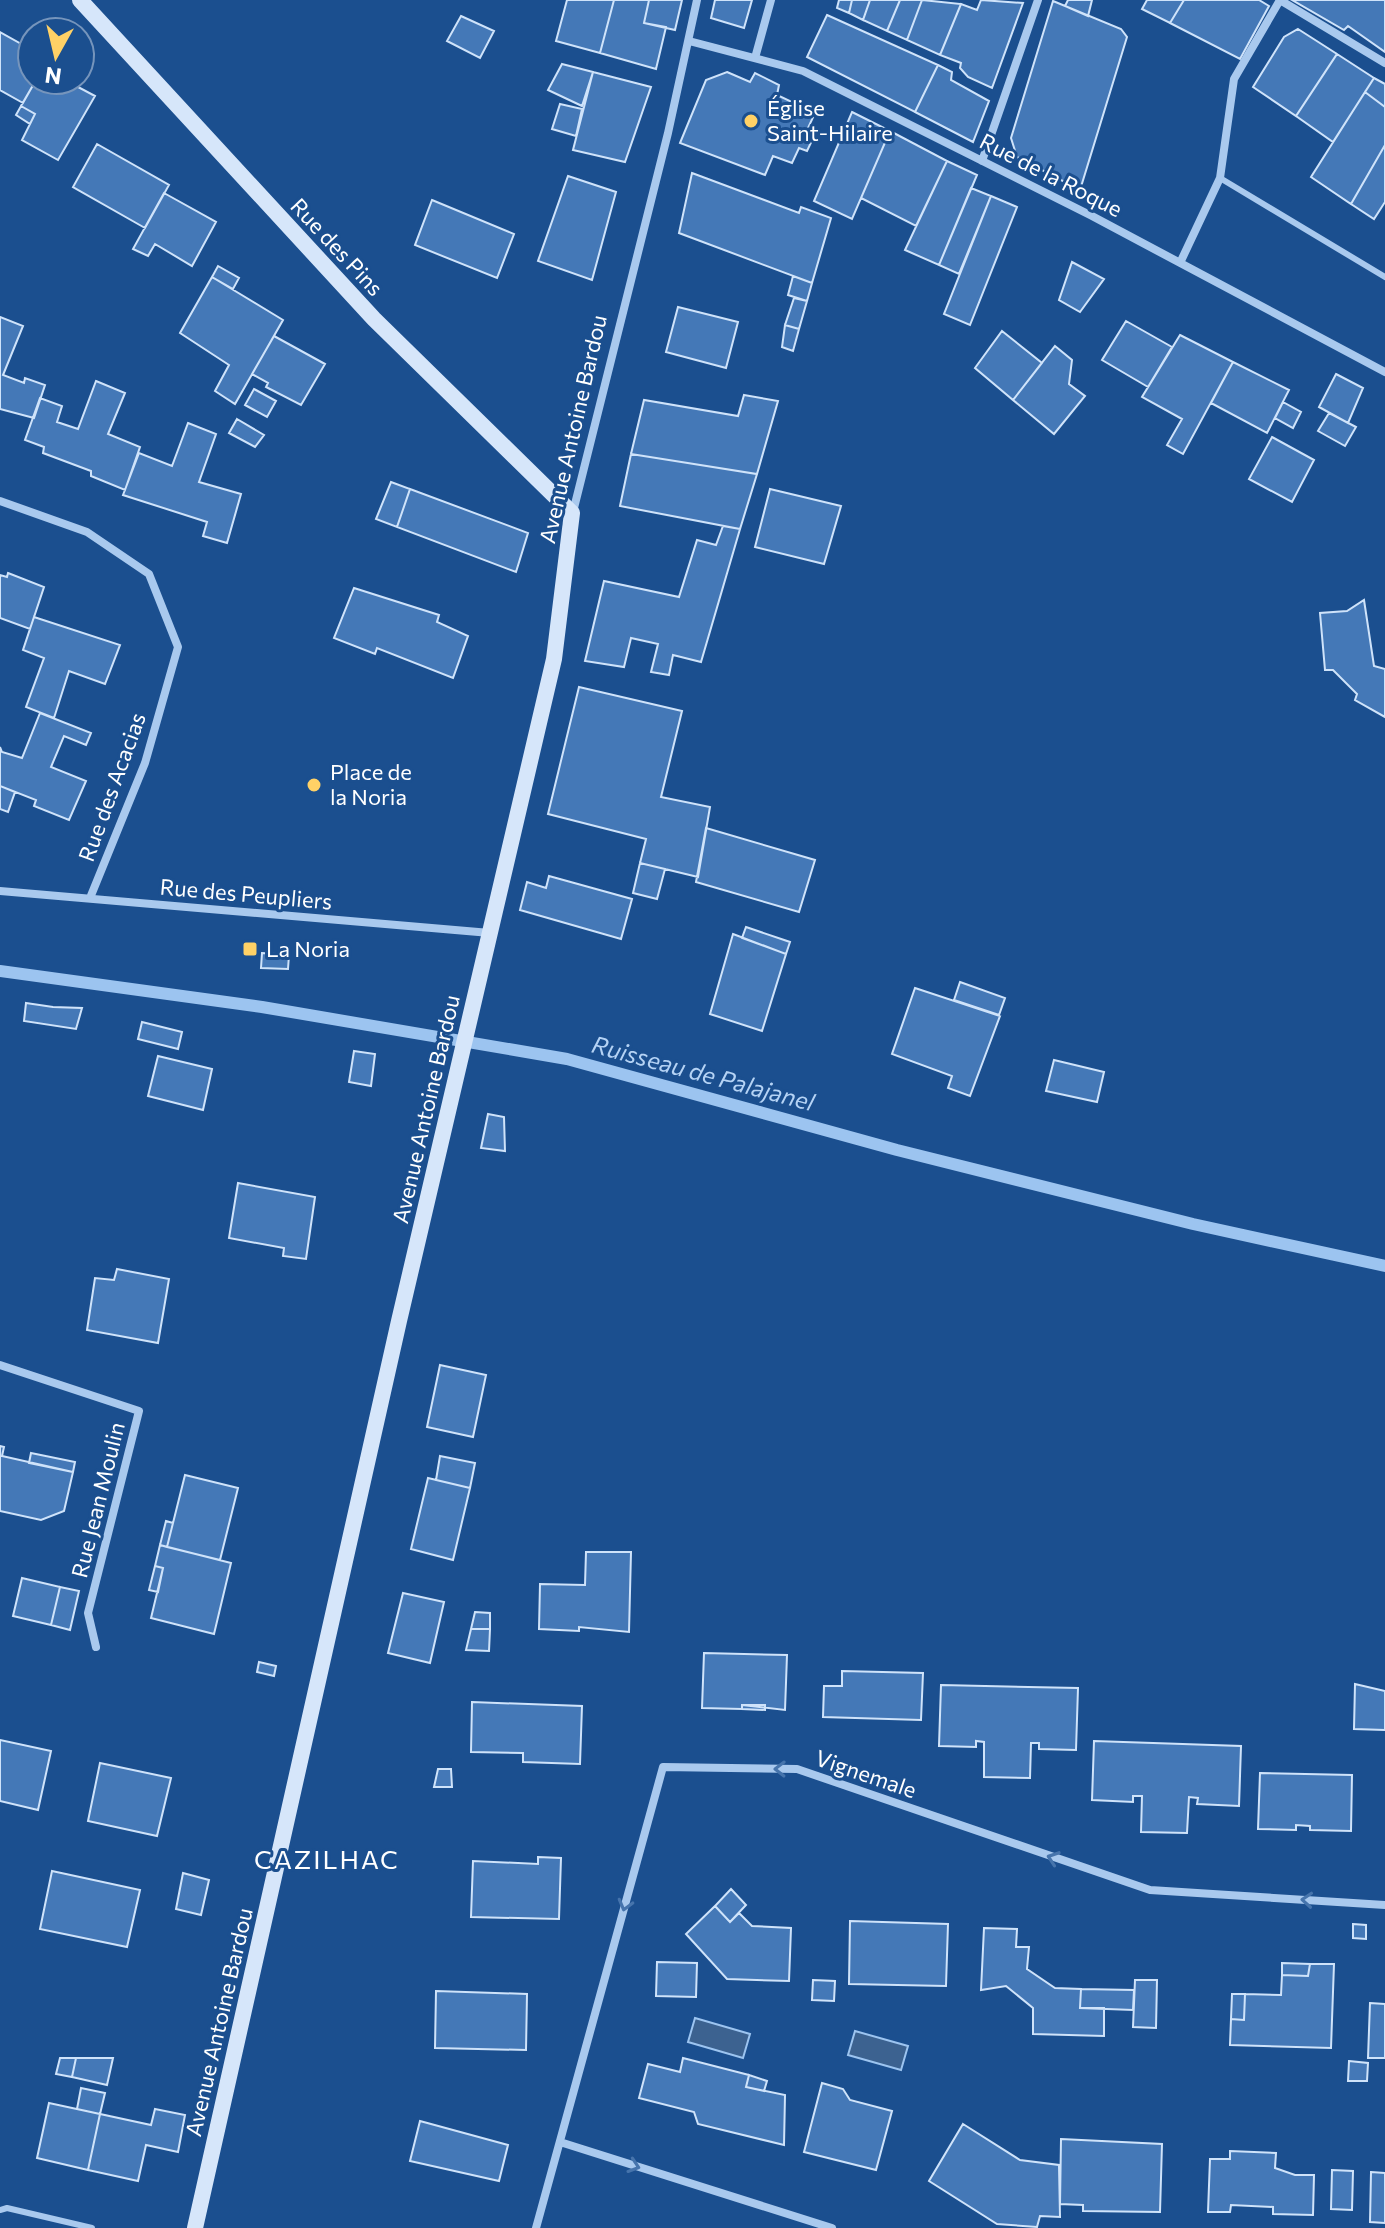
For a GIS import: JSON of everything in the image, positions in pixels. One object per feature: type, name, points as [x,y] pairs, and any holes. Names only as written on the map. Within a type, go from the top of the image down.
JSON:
[{"type":"street","name":"Rue des Pins","points":[[80,0],[374,319],[572,513]]},
{"type":"street","name":"Avenue Antoine Bardou","points":[[195,2228],[554,659],[572,513],[697,0]]},
{"type":"street","points":[[755,58],[771,0]]},
{"type":"street","points":[[982,161],[1038,0]]},
{"type":"street","points":[[1180,263],[1220,178],[1234,79],[1280,0],[1385,63]]},
{"type":"street","name":"Rue de la Roque","points":[[689,41],[803,71],[1180,263],[1385,372]]},
{"type":"street","name":"Rue des Acacias","points":[[0,501],[87,532],[149,574],[178,647],[145,763],[90,898]]},
{"type":"street","name":"Rue des Peupliers","points":[[0,891],[490,933]]},
{"type":"street","name":"Rue Jean Moulin","points":[[0,1365],[139,1411],[88,1613],[96,1647]]},
{"type":"street","name":"Vignemale","points":[[536,2228],[663,1767],[797,1769],[1150,1890],[1385,1905]]},
{"type":"street","points":[[560,2142],[832,2228]]},
{"type":"lane","points":[[1220,178],[1385,277]]},
{"type":"lane","points":[[0,2210],[7,2208],[92,2228]]},
{"type":"water","points":[[695,2018],[750,2034],[743,2058],[688,2042]]},
{"type":"water","points":[[855,2031],[908,2046],[901,2070],[848,2055]]},
{"type":"building","points":[[567,0],[614,0],[600,53],[556,41]]},
{"type":"building","points":[[614,0],[649,0],[644,23],[666,27],[656,69],[600,53]]},
{"type":"building","points":[[649,0],[682,0],[675,30],[644,23]]},
{"type":"building","points":[[715,0],[752,0],[744,28],[711,18]]},
{"type":"building","points":[[839,0],[852,0],[849,13],[837,8]]},
{"type":"building","points":[[852,0],[870,0],[863,20],[849,13]]},
{"type":"building","points":[[870,0],[900,0],[887,31],[863,20]]},
{"type":"building","points":[[900,0],[922,0],[907,40],[887,31]]},
{"type":"building","points":[[922,0],[961,4],[940,55],[907,40]]},
{"type":"building","points":[[981,0],[1023,3],[992,88],[968,77],[960,68],[961,63],[940,55],[961,4],[977,10]]},
{"type":"building","points":[[1068,0],[1092,0],[1088,16],[1065,6]]},
{"type":"building","points":[[1147,0],[1184,0],[1170,23],[1142,9]]},
{"type":"building","points":[[1184,0],[1259,0],[1269,6],[1240,59],[1170,23]]},
{"type":"building","points":[[1292,0],[1385,0],[1385,52],[1348,26],[1344,30]]},
{"type":"building","points":[[1053,1],[1121,29],[1127,37],[1080,190],[1017,157],[1011,138]]},
{"type":"building","points":[[827,15],[938,65],[915,112],[807,57]]},
{"type":"building","points":[[461,16],[494,31],[480,58],[447,41]]},
{"type":"building","points":[[1298,29],[1337,54],[1296,116],[1253,87],[1284,37]]},
{"type":"building","points":[[0,32],[16,41],[16,96],[27,96],[23,103],[0,90]]},
{"type":"building","points":[[1337,54],[1374,78],[1333,142],[1296,116]]},
{"type":"building","points":[[562,64],[593,72],[582,106],[548,90]]},
{"type":"building","points":[[938,65],[952,72],[951,80],[989,101],[973,142],[915,112]]},
{"type":"building","points":[[593,72],[651,87],[625,162],[573,150]]},
{"type":"building","name":"Église Saint-Hilaire","points":[[727,72],[750,82],[755,73],[779,85],[777,95],[815,113],[808,128],[816,132],[807,151],[799,148],[792,163],[773,156],[765,175],[680,143],[706,80]]},
{"type":"building","points":[[1374,78],[1385,84],[1385,107],[1365,92]]},
{"type":"building","points":[[1365,92],[1385,107],[1385,145],[1351,204],[1311,177]]},
{"type":"building","points":[[27,96],[95,96],[58,160],[22,140],[35,114],[21,106]]},
{"type":"building","points":[[560,104],[582,109],[576,136],[552,129]]},
{"type":"building","points":[[21,106],[35,114],[30,124],[16,115]]},
{"type":"building","points":[[852,112],[890,131],[852,219],[814,201]]},
{"type":"building","points":[[890,131],[947,161],[916,226],[861,198]]},
{"type":"building","points":[[97,144],[169,185],[145,228],[73,187]]},
{"type":"building","points":[[1385,145],[1385,202],[1374,219],[1351,204]]},
{"type":"building","points":[[947,161],[977,175],[939,265],[905,250]]},
{"type":"building","points":[[692,173],[799,213],[801,207],[831,218],[812,283],[679,233]]},
{"type":"building","points":[[568,176],[616,192],[592,280],[538,261]]},
{"type":"building","points":[[971,188],[991,196],[959,274],[939,265]]},
{"type":"building","points":[[164,193],[216,222],[192,266],[155,244],[148,256],[133,249]]},
{"type":"building","points":[[991,196],[1017,207],[970,325],[944,314]]},
{"type":"building","points":[[432,200],[514,234],[497,278],[415,245]]},
{"type":"building","points":[[1072,262],[1104,279],[1080,312],[1059,300]]},
{"type":"building","points":[[218,266],[239,278],[233,289],[212,277]]},
{"type":"building","points":[[793,276],[812,283],[807,301],[788,295]]},
{"type":"building","points":[[212,277],[283,320],[235,404],[215,391],[229,365],[180,333]]},
{"type":"building","points":[[794,298],[807,301],[799,329],[785,325]]},
{"type":"building","points":[[678,307],[738,322],[726,368],[666,352]]},
{"type":"building","points":[[0,317],[23,326],[3,375],[24,383],[25,378],[45,385],[34,418],[0,409]]},
{"type":"building","points":[[1126,321],[1172,347],[1148,387],[1102,360]]},
{"type":"building","points":[[785,325],[799,329],[793,351],[782,347]]},
{"type":"building","points":[[1002,331],[1042,363],[1013,400],[975,368]]},
{"type":"building","points":[[1180,335],[1233,362],[1183,454],[1167,445],[1182,419],[1142,397]]},
{"type":"building","points":[[274,336],[325,364],[301,405],[266,387],[268,383],[252,374]]},
{"type":"building","points":[[1055,346],[1072,360],[1069,384],[1085,396],[1054,434],[1013,400]]},
{"type":"building","points":[[1233,362],[1289,390],[1267,433],[1211,403]]},
{"type":"building","points":[[1336,374],[1363,388],[1348,423],[1319,407]]},
{"type":"building","points":[[96,381],[125,393],[108,434],[140,447],[125,490],[91,476],[91,471],[43,453],[44,447],[25,440],[40,398],[62,406],[57,422],[78,429]]},
{"type":"building","points":[[254,389],[276,401],[267,417],[245,405]]},
{"type":"building","points":[[744,395],[778,401],[757,474],[631,454],[644,400],[738,416]]},
{"type":"building","points":[[1283,402],[1301,412],[1293,428],[1275,418]]},
{"type":"building","points":[[1329,413],[1356,427],[1345,446],[1318,431]]},
{"type":"building","points":[[237,419],[264,435],[255,447],[229,433]]},
{"type":"building","points":[[188,423],[216,434],[199,482],[241,494],[227,543],[203,536],[207,522],[123,495],[139,453],[172,466]]},
{"type":"building","points":[[1272,437],[1314,460],[1292,502],[1249,479]]},
{"type":"building","points":[[631,454],[757,474],[740,529],[620,506]]},
{"type":"building","points":[[391,482],[410,489],[397,527],[376,519]]},
{"type":"building","points":[[410,489],[528,533],[516,572],[397,527]]},
{"type":"building","points":[[770,489],[841,506],[824,564],[755,547]]},
{"type":"building","points":[[723,526],[740,529],[701,662],[673,655],[669,675],[651,672],[658,644],[631,638],[624,667],[585,661],[604,581],[679,597],[697,540],[716,545]]},
{"type":"building","points":[[8,573],[44,587],[30,629],[0,618],[0,575],[7,577]]},
{"type":"building","points":[[354,588],[439,615],[437,622],[468,636],[453,678],[377,648],[375,654],[334,638]]},
{"type":"building","points":[[1364,600],[1374,666],[1385,669],[1385,717],[1355,700],[1357,694],[1333,670],[1325,670],[1320,613],[1347,611]]},
{"type":"building","points":[[34,617],[120,645],[105,684],[69,671],[54,718],[26,707],[44,658],[23,650]]},
{"type":"building","points":[[579,687],[682,711],[661,797],[710,807],[698,877],[640,863],[646,839],[548,814]]},
{"type":"building","points":[[40,713],[91,733],[86,745],[64,736],[51,767],[86,781],[69,820],[34,806],[36,800],[0,786],[0,747],[2,752],[22,758]]},
{"type":"building","points":[[0,786],[15,792],[8,812],[0,809]]},
{"type":"building","points":[[706,828],[815,860],[799,912],[696,882]]},
{"type":"building","points":[[640,863],[665,869],[657,899],[633,893]]},
{"type":"building","points":[[549,876],[632,899],[621,939],[520,910],[527,882],[546,888]]},
{"type":"building","points":[[746,927],[790,942],[786,954],[742,938]]},
{"type":"building","points":[[733,934],[786,954],[762,1031],[710,1014]]},
{"type":"building","points":[[262,953],[289,955],[288,969],[261,968]]},
{"type":"building","points":[[960,982],[1005,998],[999,1015],[954,1000]]},
{"type":"building","points":[[915,988],[1000,1016],[970,1096],[948,1088],[952,1076],[892,1054]]},
{"type":"building","points":[[26,1003],[82,1008],[76,1029],[24,1021]]},
{"type":"building","points":[[142,1022],[182,1032],[178,1049],[138,1039]]},
{"type":"building","points":[[354,1051],[375,1054],[371,1086],[349,1082]]},
{"type":"building","points":[[158,1056],[212,1069],[203,1110],[148,1096]]},
{"type":"building","points":[[1054,1060],[1104,1072],[1097,1102],[1046,1091]]},
{"type":"building","points":[[488,1114],[504,1117],[505,1151],[481,1148]]},
{"type":"building","points":[[238,1183],[315,1197],[306,1259],[283,1256],[284,1248],[229,1238]]},
{"type":"building","points":[[117,1269],[169,1279],[158,1343],[87,1330],[95,1278],[114,1280]]},
{"type":"building","points":[[440,1365],[486,1375],[473,1437],[427,1427]]},
{"type":"building","points":[[0,1446],[4,1447],[2,1456],[73,1472],[64,1511],[41,1520],[0,1511]]},
{"type":"building","points":[[31,1453],[75,1462],[73,1472],[29,1463]]},
{"type":"building","points":[[440,1456],[475,1463],[470,1488],[436,1480]]},
{"type":"building","points":[[185,1475],[238,1488],[220,1560],[167,1547]]},
{"type":"building","points":[[428,1478],[470,1488],[453,1560],[411,1549]]},
{"type":"building","points":[[166,1521],[173,1523],[167,1547],[160,1545]]},
{"type":"building","points":[[160,1545],[231,1563],[214,1634],[151,1618],[163,1568],[155,1566]]},
{"type":"building","points":[[586,1552],[631,1552],[629,1632],[579,1627],[579,1631],[539,1629],[540,1584],[585,1585]]},
{"type":"building","points":[[155,1566],[163,1568],[158,1592],[149,1590]]},
{"type":"building","points":[[22,1578],[60,1587],[51,1625],[13,1616]]},
{"type":"building","points":[[60,1587],[79,1591],[70,1630],[51,1625]]},
{"type":"building","points":[[403,1593],[444,1602],[430,1663],[388,1653]]},
{"type":"building","points":[[475,1612],[490,1613],[490,1629],[471,1629]]},
{"type":"building","points":[[471,1629],[490,1629],[489,1651],[466,1650]]},
{"type":"building","points":[[704,1653],[787,1655],[785,1710],[742,1705],[742,1709],[702,1708]]},
{"type":"building","points":[[259,1662],[276,1666],[274,1676],[257,1672]]},
{"type":"building","points":[[842,1671],[923,1673],[921,1720],[823,1717],[824,1686],[842,1686]]},
{"type":"building","points":[[1355,1684],[1385,1691],[1385,1730],[1354,1729]]},
{"type":"building","points":[[941,1685],[1078,1688],[1076,1750],[1039,1749],[1039,1743],[1031,1743],[1030,1778],[984,1777],[984,1742],[976,1741],[976,1747],[939,1746]]},
{"type":"building","points":[[472,1702],[582,1706],[580,1764],[523,1762],[523,1753],[471,1752]]},
{"type":"building","points":[[742,1705],[765,1705],[765,1710],[742,1709]]},
{"type":"building","points":[[0,1740],[51,1751],[38,1810],[0,1801]]},
{"type":"building","points":[[1094,1741],[1241,1746],[1239,1806],[1197,1804],[1198,1798],[1189,1797],[1187,1833],[1141,1832],[1142,1796],[1133,1796],[1133,1802],[1092,1800]]},
{"type":"building","points":[[100,1763],[171,1778],[157,1836],[88,1821]]},
{"type":"building","points":[[438,1769],[451,1769],[452,1787],[434,1787]]},
{"type":"building","points":[[1260,1773],[1352,1775],[1351,1831],[1310,1830],[1310,1826],[1296,1825],[1296,1830],[1258,1829]]},
{"type":"building","points":[[538,1857],[561,1858],[559,1919],[471,1917],[473,1861],[538,1864]]},
{"type":"building","points":[[52,1871],[140,1890],[127,1947],[40,1929]]},
{"type":"building","points":[[183,1873],[209,1880],[201,1915],[176,1909]]},
{"type":"building","points":[[731,1889],[746,1905],[730,1922],[715,1906]]},
{"type":"building","points":[[715,1906],[730,1922],[739,1913],[752,1926],[791,1928],[789,1981],[727,1979],[686,1934]]},
{"type":"building","points":[[850,1921],[948,1924],[946,1986],[849,1984]]},
{"type":"building","points":[[1353,1924],[1366,1925],[1366,1939],[1353,1938]]},
{"type":"building","points":[[984,1928],[1017,1929],[1016,1947],[1029,1947],[1027,1969],[1055,1988],[1081,1989],[1080,2008],[1104,2008],[1104,2036],[1033,2034],[1033,2008],[1006,1986],[981,1990]]},
{"type":"building","points":[[657,1962],[697,1963],[696,1997],[656,1996]]},
{"type":"building","points":[[1282,1963],[1310,1964],[1308,1976],[1282,1975]]},
{"type":"building","points":[[1310,1964],[1334,1964],[1331,2048],[1230,2045],[1231,2019],[1244,2020],[1245,1994],[1281,1995],[1282,1975],[1308,1976]]},
{"type":"building","points":[[813,1980],[835,1981],[834,2001],[812,2000]]},
{"type":"building","points":[[1135,1980],[1157,1980],[1156,2028],[1133,2027]]},
{"type":"building","points":[[1081,1989],[1134,1990],[1133,2010],[1080,2008]]},
{"type":"building","points":[[436,1991],[527,1994],[526,2050],[435,2048]]},
{"type":"building","points":[[1232,1994],[1245,1994],[1244,2020],[1231,2019]]},
{"type":"building","points":[[1370,2003],[1385,2004],[1385,2058],[1368,2058]]},
{"type":"building","points":[[60,2058],[76,2058],[72,2077],[56,2074]]},
{"type":"building","points":[[76,2058],[113,2058],[107,2085],[72,2077]]},
{"type":"building","points":[[683,2058],[749,2075],[746,2087],[785,2095],[784,2145],[698,2124],[694,2112],[639,2098],[648,2064],[680,2072]]},
{"type":"building","points":[[1349,2061],[1368,2063],[1367,2081],[1348,2081]]},
{"type":"building","points":[[749,2075],[767,2081],[764,2091],[746,2087]]},
{"type":"building","points":[[822,2083],[843,2089],[850,2100],[892,2111],[876,2170],[804,2152]]},
{"type":"building","points":[[81,2088],[105,2093],[100,2114],[77,2109]]},
{"type":"building","points":[[49,2103],[100,2114],[88,2170],[37,2158]]},
{"type":"building","points":[[155,2109],[185,2115],[178,2152],[146,2145],[138,2181],[88,2170],[100,2114],[151,2125]]},
{"type":"building","points":[[420,2121],[508,2145],[499,2181],[410,2161]]},
{"type":"building","points":[[963,2124],[1020,2160],[1059,2165],[1060,2217],[1040,2216],[1037,2227],[997,2224],[929,2181]]},
{"type":"building","points":[[1061,2139],[1162,2144],[1160,2212],[1083,2211],[1083,2205],[1060,2204]]},
{"type":"building","points":[[1230,2151],[1276,2153],[1275,2168],[1295,2175],[1314,2175],[1313,2215],[1273,2214],[1273,2207],[1231,2205],[1230,2212],[1208,2212],[1210,2159],[1230,2159]]},
{"type":"building","points":[[1332,2170],[1353,2171],[1352,2210],[1331,2209]]},
{"type":"building","points":[[1371,2172],[1385,2173],[1385,2223],[1370,2222]]},
{"type":"waterway","name":"Ruisseau de Palajanel","points":[[0,971],[262,1007],[567,1059],[897,1150],[1193,1224],[1385,1266]]},
{"type":"place","name":"Église Saint-Hilaire","points":[[751,121]]},
{"type":"place","name":"Place de la Noria","points":[[314,785]]},
{"type":"place","name":"La Noria","points":[[250,949]]},
{"type":"district","name":"CAZILHAC","points":[[327,1860]]}]
